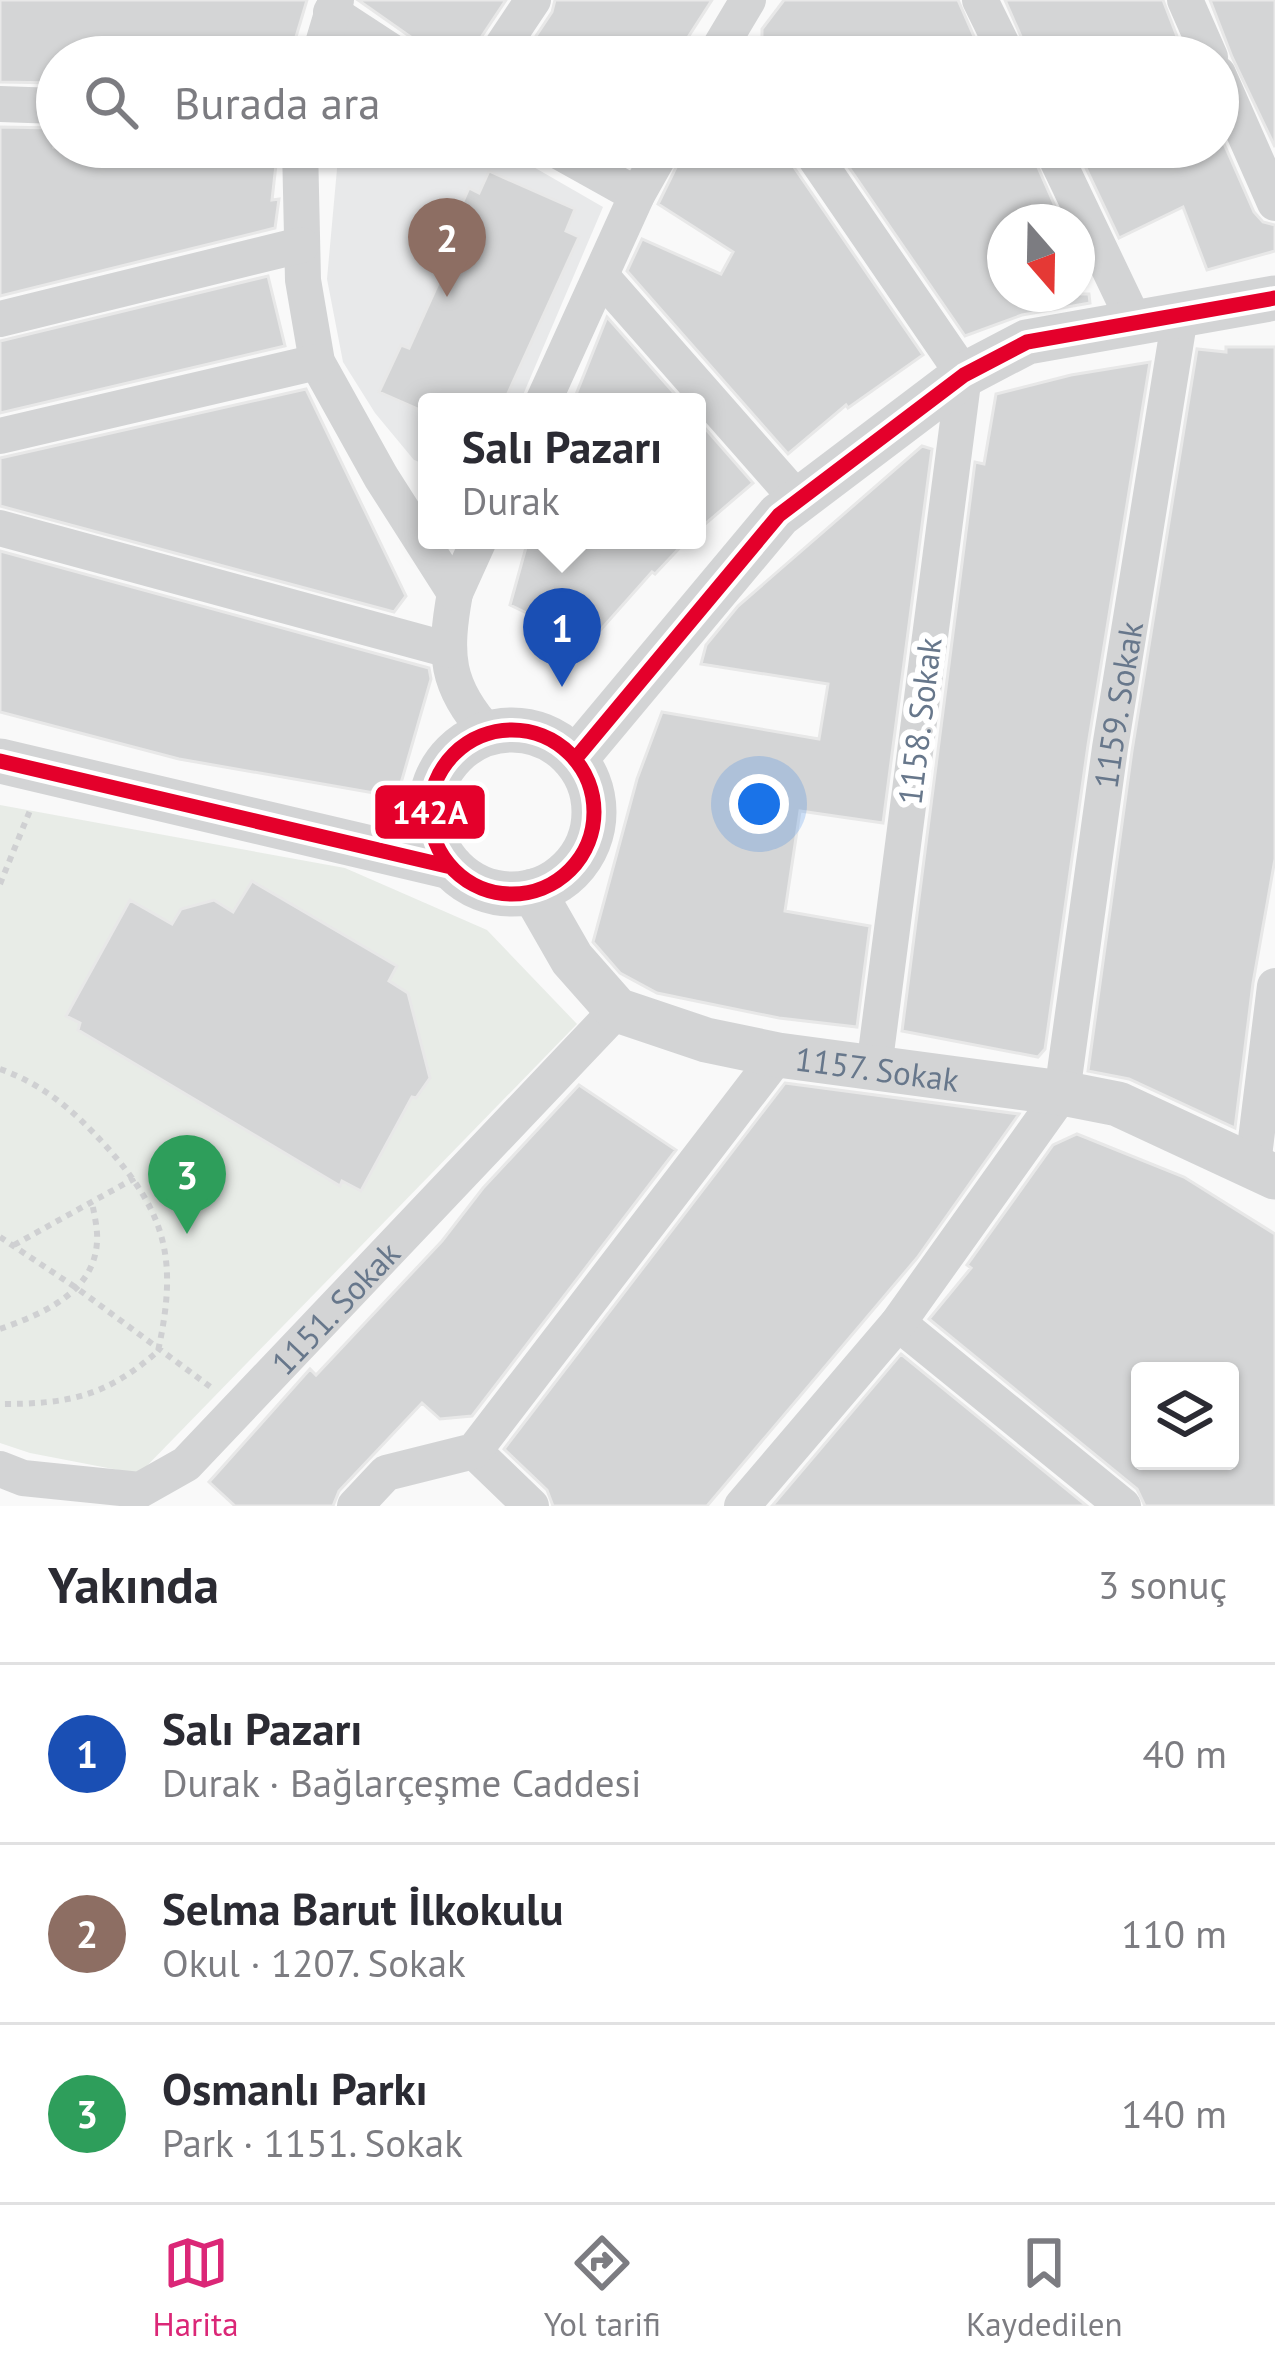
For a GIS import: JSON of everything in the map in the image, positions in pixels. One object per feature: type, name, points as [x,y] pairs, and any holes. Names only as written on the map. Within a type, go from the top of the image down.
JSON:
[{"type":"street","points":[[509,36],[533,0]]},
{"type":"street","points":[[980,0],[998,36]]},
{"type":"street","points":[[1185,0],[1201,36]]},
{"type":"street","points":[[325,36],[333,6],[372,36]]},
{"type":"street","points":[[0,104],[36,105]]},
{"type":"street","points":[[1239,121],[1275,202]]},
{"type":"street","points":[[300,168],[303,280],[322,379],[418,536]]},
{"type":"street","points":[[589,168],[638,195]]},
{"type":"street","points":[[547,393],[653,168]]},
{"type":"street","points":[[822,168],[964,375]]},
{"type":"street","points":[[1061,168],[1135,323]]},
{"type":"street","points":[[0,319],[301,245]]},
{"type":"street","points":[[601,276],[704,393]]},
{"type":"street","points":[[575,758],[779,515],[964,375],[1027,342],[1275,298]]},
{"type":"street","name":"1159. Sokak","points":[[1062,1093],[1110,748],[1180,316]]},
{"type":"street","points":[[0,436],[317,362]]},
{"type":"street","name":"1158. Sokak","points":[[874,1068],[964,375]]},
{"type":"street","points":[[706,395],[800,501]]},
{"type":"street","points":[[0,528],[449,650]]},
{"type":"street","points":[[426,549],[454,593]]},
{"type":"street","points":[[475,549],[454,593],[449,650],[458,694],[488,733]]},
{"type":"street","points":[[512,729],[536,732],[575,758],[590,782],[595,809],[591,837],[578,861],[558,880],[533,891],[488,891],[451,867],[433,830],[433,790],[444,765],[463,746],[488,733],[512,729]]},
{"type":"street","points":[[0,760],[451,867]]},
{"type":"street","points":[[533,891],[572,958],[616,1010]]},
{"type":"street","points":[[1264,1170],[1275,986]]},
{"type":"street","name":"1157. Sokak","points":[[616,1010],[706,1040],[778,1055],[1118,1104],[1264,1170]]},
{"type":"street","name":"1151. Sokak","points":[[8,1484],[148,1498],[186,1464],[616,1010]]},
{"type":"street","points":[[356,1506],[386,1473],[474,1451],[778,1055]]},
{"type":"street","points":[[742,1506],[898,1323],[1062,1093]]},
{"type":"street","points":[[898,1323],[1124,1506]]},
{"type":"street","points":[[474,1451],[531,1506]]},
{"type":"path","points":[[0,884],[46,771]]},
{"type":"path","points":[[0,1069],[33,1081],[74,1112],[135,1178],[152,1205],[168,1262],[168,1305],[158,1351],[109,1389],[64,1402],[0,1404]]},
{"type":"path","points":[[14,1245],[135,1178]]},
{"type":"path","points":[[0,1329],[40,1314],[78,1288],[98,1244],[92,1202]]},
{"type":"path","points":[[0,1237],[240,1406]]},
{"type":"shaded area","points":[[337,168],[535,168],[603,207],[524,393],[418,393],[418,462],[375,413],[343,362],[327,279]]},
{"type":"shaded area","points":[[0,805],[345,868],[487,930],[577,1024],[139,1474],[0,1443]]},
{"type":"building","points":[[0,0],[307,0],[296,36],[36,36],[36,83],[0,82]]},
{"type":"building","points":[[358,0],[506,0],[482,36],[409,36]]},
{"type":"building","points":[[555,0],[712,0],[689,36],[536,36]]},
{"type":"building","points":[[784,0],[958,0],[974,36],[762,36],[762,29]]},
{"type":"building","points":[[1005,0],[1163,0],[1177,36],[1021,36]]},
{"type":"building","points":[[1210,0],[1275,0],[1275,147],[1239,72],[1239,36],[1224,36]]},
{"type":"building","points":[[0,127],[36,128],[36,168],[276,168],[272,200],[279,199],[275,228],[0,296]]},
{"type":"building","points":[[676,168],[794,168],[923,355],[848,408],[846,405],[788,454],[627,271],[642,239],[721,274],[733,252],[658,204]]},
{"type":"building","points":[[849,168],[1038,168],[1054,204],[987,204],[987,312],[1039,312],[965,336]]},
{"type":"building","points":[[1086,168],[1235,168],[1254,212],[1263,222],[1275,225],[1275,251],[1207,270],[1183,207],[1119,238]]},
{"type":"building","points":[[489,171],[575,209],[566,231],[579,237],[508,393],[418,393],[418,409],[379,392],[401,345],[409,348],[459,237],[449,233],[469,188],[479,193]]},
{"type":"building","points":[[268,276],[285,346],[0,413],[0,341]]},
{"type":"building","points":[[607,317],[674,393],[577,393]]},
{"type":"building","points":[[1226,347],[1275,347],[1275,859],[1235,1128],[1129,1079],[1088,1071],[1132,751],[1197,349],[1226,352]]},
{"type":"building","points":[[1150,362],[1045,1049],[1038,1057],[902,1031],[975,462],[984,464],[996,394]]},
{"type":"building","points":[[306,389],[406,596],[394,612],[0,506],[0,458]]},
{"type":"building","points":[[706,429],[753,483],[706,523]]},
{"type":"building","points":[[922,446],[932,449],[883,823],[800,811],[785,911],[870,926],[857,1027],[779,1018],[657,993],[620,973],[593,942],[637,779],[662,712],[819,739],[828,684],[701,664],[706,645],[738,606]]},
{"type":"building","points":[[526,549],[679,549],[589,643],[510,605]]},
{"type":"building","points":[[0,551],[429,668],[431,679],[397,797],[179,759],[0,712]]},
{"type":"building","points":[[252,881],[397,966],[389,981],[408,993],[430,1078],[412,1097],[361,1191],[342,1181],[340,1186],[78,1030],[80,1023],[66,1016],[130,900],[172,924],[181,909],[214,900],[233,912]]},
{"type":"building","points":[[785,1083],[1019,1114],[917,1258],[707,1506],[553,1506],[547,1490],[504,1449]]},
{"type":"building","points":[[579,1085],[676,1150],[472,1416],[440,1419],[422,1403],[339,1491],[333,1506],[235,1506],[209,1482],[310,1369],[316,1375],[442,1241],[483,1188]]},
{"type":"building","points":[[1077,1134],[1184,1177],[1275,1234],[1275,1506],[1145,1506],[1137,1489],[929,1319],[971,1268],[967,1265],[1053,1145]]},
{"type":"building","points":[[901,1354],[1087,1506],[772,1506]]},
{"type":"transit line","name":"142A","points":[[576,758],[779,515],[964,375],[1027,342],[1275,298]]},
{"type":"transit line","name":"142A","points":[[512,730],[543,736],[570,754],[588,781],[594,812],[588,843],[570,870],[543,888],[512,894],[481,888],[454,870],[436,843],[430,812],[436,781],[454,754],[481,736],[512,730]]},
{"type":"transit line","name":"142A","points":[[0,761],[451,867]]},
{"type":"place","name":"Selma Barut İlkokulu","points":[[447,297]]},
{"type":"place","name":"Salı Pazarı","points":[[562,687]]},
{"type":"place","name":"Osmanlı Parkı","points":[[187,1234]]}]
